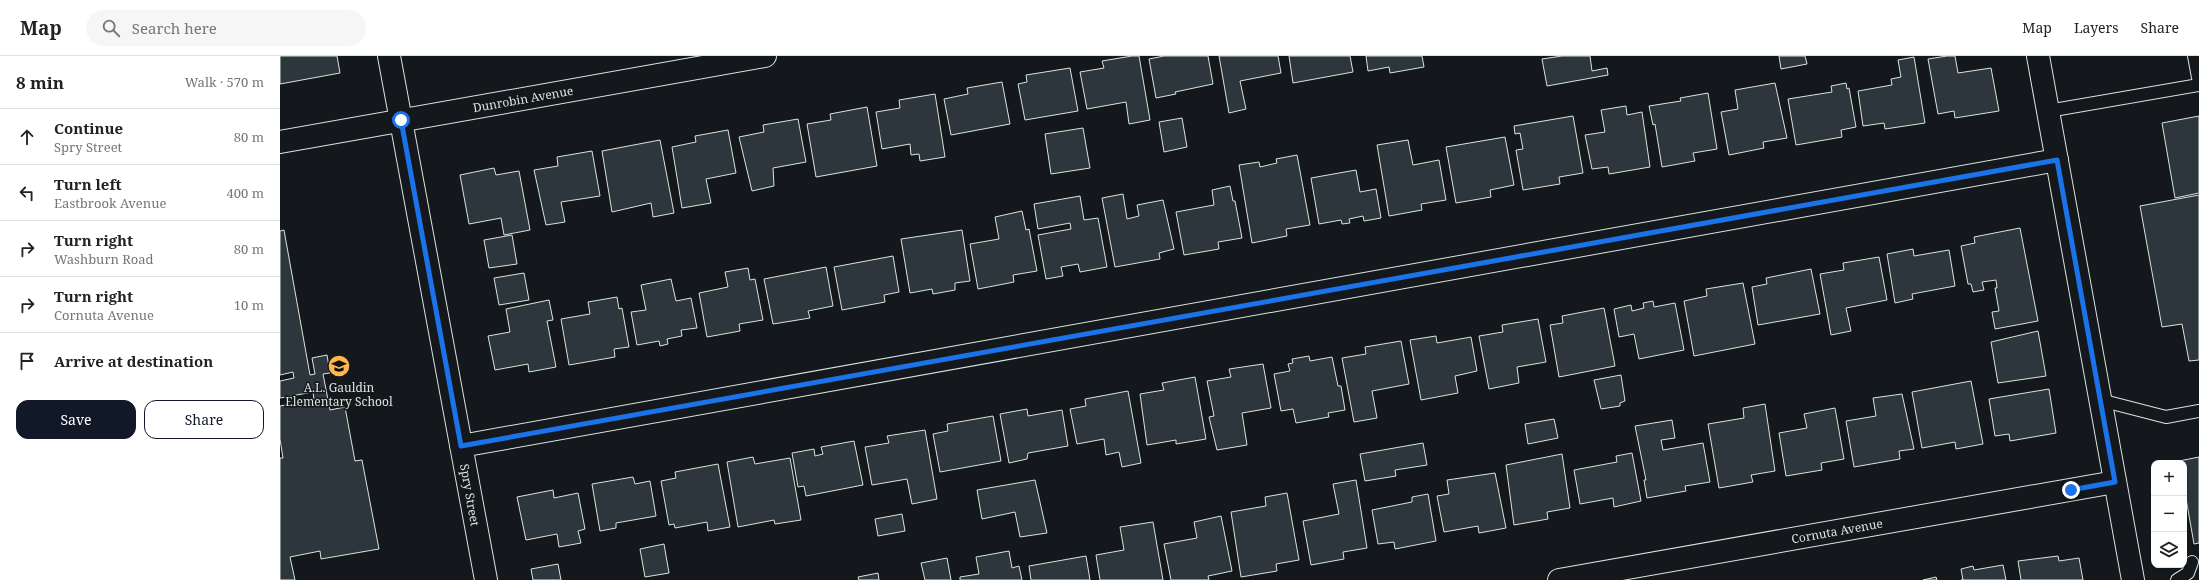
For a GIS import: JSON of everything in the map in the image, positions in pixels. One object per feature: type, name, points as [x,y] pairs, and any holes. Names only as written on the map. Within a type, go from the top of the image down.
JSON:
[{"type":"street","name":"Spry Street","points":[[389,56],[486,580]]},
{"type":"street","name":"Dunrobin Avenue","points":[[280,142],[765,56]]},
{"type":"street","points":[[2038,56],[2133,580]]},
{"type":"street","points":[[461,446],[2057,160]]},
{"type":"street","name":"Cornuta Avenue","points":[[1559,580],[2115,482]]},
{"type":"lane","points":[[2048,111],[2199,84],[2194,56]]},
{"type":"lane","points":[[2100,400],[2166,417],[2199,411]]},
{"type":"lane","points":[[2177,580],[2188,573],[2192,562]]},
{"type":"building","points":[[280,56],[337,56],[340,73],[280,84]]},
{"type":"building","points":[[1139,56],[1150,120],[1129,124],[1126,102],[1087,109],[1080,72],[1104,68],[1102,61]]},
{"type":"building","points":[[1164,56],[1208,56],[1213,84],[1175,92],[1176,94],[1156,98],[1149,59]]},
{"type":"building","points":[[1219,56],[1278,56],[1281,73],[1240,81],[1246,109],[1229,113]]},
{"type":"building","points":[[1289,56],[1350,56],[1353,72],[1293,83]]},
{"type":"building","points":[[1366,56],[1422,56],[1424,67],[1390,73],[1389,67],[1368,71]]},
{"type":"building","points":[[1562,56],[1590,56],[1592,71],[1607,68],[1608,75],[1547,86],[1542,59]]},
{"type":"building","points":[[1779,56],[1805,56],[1807,64],[1781,69]]},
{"type":"building","points":[[1955,56],[1958,73],[1991,68],[1999,111],[1955,118],[1954,111],[1938,114],[1928,59]]},
{"type":"building","points":[[1914,57],[1925,123],[1885,129],[1884,123],[1863,126],[1858,91],[1892,85],[1891,79],[1901,77],[1898,60]]},
{"type":"building","points":[[1070,68],[1078,111],[1025,120],[1018,84],[1027,82],[1026,75]]},
{"type":"building","points":[[1002,82],[1010,124],[951,135],[944,99],[968,94],[967,88]]},
{"type":"building","points":[[1775,83],[1787,138],[1763,142],[1764,148],[1729,155],[1721,112],[1738,109],[1735,90]]},
{"type":"building","points":[[1846,83],[1847,89],[1849,88],[1856,127],[1841,130],[1842,137],[1796,145],[1788,99],[1832,92],[1831,86]]},
{"type":"building","points":[[1708,93],[1717,149],[1693,153],[1695,161],[1662,167],[1655,124],[1653,125],[1649,106],[1681,101],[1680,98]]},
{"type":"building","points":[[935,94],[945,157],[920,161],[919,154],[911,155],[910,144],[882,149],[876,112],[900,108],[899,100]]},
{"type":"building","points":[[1626,106],[1627,115],[1642,112],[1650,167],[1609,174],[1608,167],[1592,169],[1585,135],[1605,132],[1601,110]]},
{"type":"building","points":[[867,107],[877,166],[816,177],[807,124],[831,120],[830,114]]},
{"type":"building","points":[[1573,116],[1583,173],[1559,177],[1560,184],[1523,190],[1516,150],[1523,149],[1520,133],[1515,134],[1514,126]]},
{"type":"building","points":[[2199,116],[2199,193],[2175,198],[2162,123]]},
{"type":"building","points":[[1182,118],[1187,147],[1164,152],[1159,122]]},
{"type":"building","points":[[798,119],[806,162],[773,168],[774,186],[752,191],[739,137],[764,132],[763,125]]},
{"type":"building","points":[[1083,128],[1090,168],[1051,174],[1045,134]]},
{"type":"building","points":[[728,130],[736,173],[706,179],[711,203],[682,208],[672,147],[696,142],[695,136]]},
{"type":"building","points":[[1505,137],[1514,185],[1490,190],[1491,197],[1456,203],[1446,147]]},
{"type":"building","points":[[660,140],[674,213],[653,217],[651,203],[612,212],[602,151]]},
{"type":"building","points":[[1408,140],[1413,165],[1439,160],[1446,200],[1421,204],[1422,210],[1389,216],[1377,145]]},
{"type":"building","points":[[592,151],[600,196],[561,202],[565,222],[546,225],[534,170],[558,166],[557,157]]},
{"type":"building","points":[[1297,155],[1310,225],[1286,229],[1287,236],[1252,243],[1239,165],[1259,162],[1260,167],[1277,163],[1276,159]]},
{"type":"building","points":[[494,168],[496,175],[519,171],[530,230],[504,235],[501,218],[469,224],[460,175]]},
{"type":"building","points":[[1356,170],[1360,192],[1376,189],[1381,218],[1364,221],[1363,216],[1349,219],[1350,223],[1342,224],[1341,220],[1319,224],[1311,178]]},
{"type":"building","points":[[1230,186],[1233,201],[1235,201],[1242,238],[1218,242],[1219,249],[1184,255],[1176,212],[1214,205],[1212,190]]},
{"type":"building","points":[[1123,194],[1127,219],[1139,216],[1137,205],[1163,200],[1174,249],[1159,253],[1160,259],[1115,267],[1102,198]]},
{"type":"building","points":[[2199,195],[2199,360],[2189,361],[2182,324],[2162,327],[2140,206]]},
{"type":"building","points":[[1080,196],[1084,220],[1098,218],[1107,267],[1080,272],[1078,264],[1061,267],[1063,276],[1046,279],[1038,235],[1071,229],[1070,223],[1038,229],[1034,204]]},
{"type":"building","points":[[1022,211],[1026,230],[1029,229],[1037,271],[1013,275],[1014,282],[978,289],[970,244],[999,239],[995,217]]},
{"type":"building","points":[[2020,228],[2038,321],[1995,329],[1992,312],[1999,311],[1995,288],[1997,288],[1996,280],[1982,282],[1984,290],[1973,292],[1971,284],[1968,284],[1961,246],[1975,243],[1974,237]]},
{"type":"building","points":[[284,230],[310,375],[315,374],[312,358],[327,355],[330,373],[323,374],[330,410],[345,407],[355,461],[362,460],[379,549],[321,559],[320,551],[290,557],[295,580],[280,580],[280,458],[283,458],[280,439],[280,406],[314,400],[313,392],[280,398],[280,381],[294,378],[293,372],[280,375],[280,231]]},
{"type":"building","points":[[962,230],[970,281],[955,283],[955,290],[933,294],[932,289],[910,293],[901,239]]},
{"type":"building","points":[[512,235],[517,264],[489,268],[484,240]]},
{"type":"building","points":[[1913,249],[1914,256],[1949,250],[1955,286],[1912,294],[1913,299],[1895,303],[1887,254]]},
{"type":"building","points":[[893,256],[899,292],[884,295],[885,302],[842,310],[834,267]]},
{"type":"building","points":[[1879,257],[1887,300],[1846,308],[1851,331],[1831,335],[1820,274],[1844,270],[1843,263]]},
{"type":"building","points":[[826,267],[833,306],[808,311],[810,318],[773,324],[764,279]]},
{"type":"building","points":[[748,268],[750,280],[755,279],[763,320],[739,324],[740,331],[707,337],[699,293],[728,287],[725,272]]},
{"type":"building","points":[[1811,269],[1820,314],[1758,325],[1752,287],[1767,284],[1766,278]]},
{"type":"building","points":[[524,273],[529,300],[499,305],[494,278]]},
{"type":"building","points":[[671,279],[676,301],[691,298],[697,328],[681,330],[682,336],[667,339],[668,344],[660,346],[659,341],[637,345],[631,312],[646,310],[641,285]]},
{"type":"building","points":[[1743,283],[1755,344],[1694,356],[1684,301],[1707,296],[1706,289]]},
{"type":"building","points":[[617,297],[619,309],[622,308],[629,347],[614,349],[615,357],[569,365],[561,319],[590,314],[588,302]]},
{"type":"building","points":[[549,300],[553,320],[547,321],[556,367],[529,372],[528,364],[495,370],[488,336],[510,332],[506,309]]},
{"type":"building","points":[[1653,301],[1654,307],[1675,303],[1684,350],[1639,359],[1634,334],[1619,337],[1614,309],[1631,305],[1632,311],[1644,308],[1643,303]]},
{"type":"building","points":[[1604,308],[1615,366],[1559,377],[1550,325],[1563,323],[1562,316]]},
{"type":"building","points":[[1538,319],[1546,362],[1517,367],[1519,383],[1489,389],[1479,336],[1503,332],[1502,325]]},
{"type":"building","points":[[2038,331],[2046,376],[1998,383],[1991,342]]},
{"type":"building","points":[[1436,336],[1437,343],[1471,337],[1477,371],[1455,376],[1458,393],[1421,400],[1410,340]]},
{"type":"building","points":[[1401,341],[1409,384],[1372,391],[1377,418],[1354,422],[1342,358],[1366,354],[1365,347]]},
{"type":"building","points":[[1309,356],[1310,361],[1332,357],[1338,386],[1341,386],[1345,410],[1328,413],[1329,417],[1296,423],[1293,409],[1281,411],[1274,374],[1290,371],[1288,364],[1293,363],[1292,359]]},
{"type":"building","points":[[1263,364],[1271,408],[1242,413],[1247,445],[1217,450],[1209,417],[1214,416],[1207,381],[1231,377],[1229,369]]},
{"type":"building","points":[[1621,375],[1625,401],[1620,403],[1620,406],[1601,409],[1594,380]]},
{"type":"building","points":[[1195,377],[1206,439],[1176,444],[1176,440],[1147,445],[1140,394],[1164,390],[1162,383]]},
{"type":"building","points":[[1971,381],[1983,444],[1956,449],[1955,442],[1922,448],[1912,392]]},
{"type":"building","points":[[2049,389],[2056,433],[2010,441],[2009,434],[1995,436],[1989,399]]},
{"type":"building","points":[[1128,391],[1141,463],[1122,467],[1119,452],[1106,455],[1104,439],[1077,444],[1070,409],[1086,406],[1085,399]]},
{"type":"building","points":[[1902,394],[1914,449],[1899,451],[1900,459],[1854,467],[1846,421],[1876,416],[1873,398]]},
{"type":"building","points":[[1765,404],[1775,471],[1751,475],[1753,482],[1719,488],[1708,424],[1744,418],[1743,408]]},
{"type":"building","points":[[1835,408],[1844,459],[1821,463],[1822,470],[1786,476],[1779,433],[1807,428],[1804,414]]},
{"type":"building","points":[[1027,409],[1028,416],[1062,410],[1068,446],[1028,453],[1027,459],[1009,463],[1000,414]]},
{"type":"building","points":[[993,416],[1001,461],[940,472],[933,434],[948,431],[947,424]]},
{"type":"building","points":[[1554,419],[1558,438],[1528,444],[1525,424]]},
{"type":"building","points":[[1672,420],[1675,438],[1661,440],[1663,450],[1703,443],[1710,482],[1685,486],[1686,491],[1647,498],[1644,480],[1646,480],[1635,426]]},
{"type":"building","points":[[925,430],[937,499],[912,504],[907,479],[872,485],[865,447],[889,443],[887,436]]},
{"type":"building","points":[[854,441],[863,485],[806,496],[804,486],[798,487],[792,453],[814,449],[815,456],[823,454],[821,447]]},
{"type":"building","points":[[1423,443],[1427,465],[1395,470],[1396,476],[1365,481],[1360,454]]},
{"type":"building","points":[[1632,453],[1641,501],[1614,507],[1613,498],[1580,504],[1574,470],[1617,462],[1616,456]]},
{"type":"building","points":[[1562,454],[1570,508],[1547,512],[1548,519],[1514,525],[1506,465]]},
{"type":"building","points":[[753,457],[755,464],[790,458],[801,520],[775,524],[774,520],[738,527],[727,462]]},
{"type":"building","points":[[2199,457],[2199,543],[2194,544],[2187,504],[2187,460],[2184,460]]},
{"type":"building","points":[[718,464],[730,527],[708,531],[707,522],[675,528],[674,524],[669,525],[661,481],[676,478],[675,472]]},
{"type":"building","points":[[1495,473],[1506,528],[1479,533],[1478,526],[1444,532],[1437,496],[1449,494],[1447,480]]},
{"type":"building","points":[[633,477],[635,484],[650,481],[656,516],[616,523],[616,528],[600,531],[592,484]]},
{"type":"building","points":[[1035,480],[1047,533],[1020,537],[1015,512],[982,519],[977,490]]},
{"type":"building","points":[[1356,480],[1367,548],[1343,552],[1344,559],[1311,565],[1303,521],[1339,514],[1333,484]]},
{"type":"building","points":[[553,490],[554,498],[578,493],[585,529],[578,531],[581,543],[559,547],[557,534],[526,540],[517,497]]},
{"type":"building","points":[[1287,493],[1299,560],[1276,564],[1277,571],[1241,577],[1231,512],[1266,506],[1265,497]]},
{"type":"building","points":[[1428,494],[1436,541],[1395,549],[1394,542],[1378,544],[1372,510],[1412,502],[1412,497]]},
{"type":"building","points":[[902,514],[905,531],[878,536],[875,519]]},
{"type":"building","points":[[1221,516],[1232,571],[1208,576],[1209,580],[1171,580],[1164,544],[1197,538],[1194,522]]},
{"type":"building","points":[[1153,522],[1163,580],[1100,580],[1096,555],[1124,550],[1120,527]]},
{"type":"building","points":[[664,544],[669,573],[645,577],[640,549]]},
{"type":"building","points":[[1009,551],[1012,568],[1019,566],[1022,580],[960,580],[960,577],[979,574],[976,557]]},
{"type":"building","points":[[1086,556],[1090,580],[1031,580],[1029,566]]},
{"type":"building","points":[[2058,556],[2059,561],[2079,558],[2083,580],[2021,580],[2018,561]]},
{"type":"building","points":[[947,558],[951,580],[925,580],[921,563]]},
{"type":"building","points":[[558,564],[561,580],[533,580],[531,569]]},
{"type":"building","points":[[2003,565],[2006,580],[1963,580],[1961,569],[1973,566],[1974,570]]},
{"type":"building","points":[[878,573],[879,580],[859,580],[858,577]]},
{"type":"building","points":[[1936,577],[1937,580],[1923,580]]},
{"type":"place","name":"A.L. Gauldin Elementary School","points":[[339,366]]},
{"type":"route","points":[[401,120],[461,446],[2057,160],[2115,482],[2071,490]]}]
